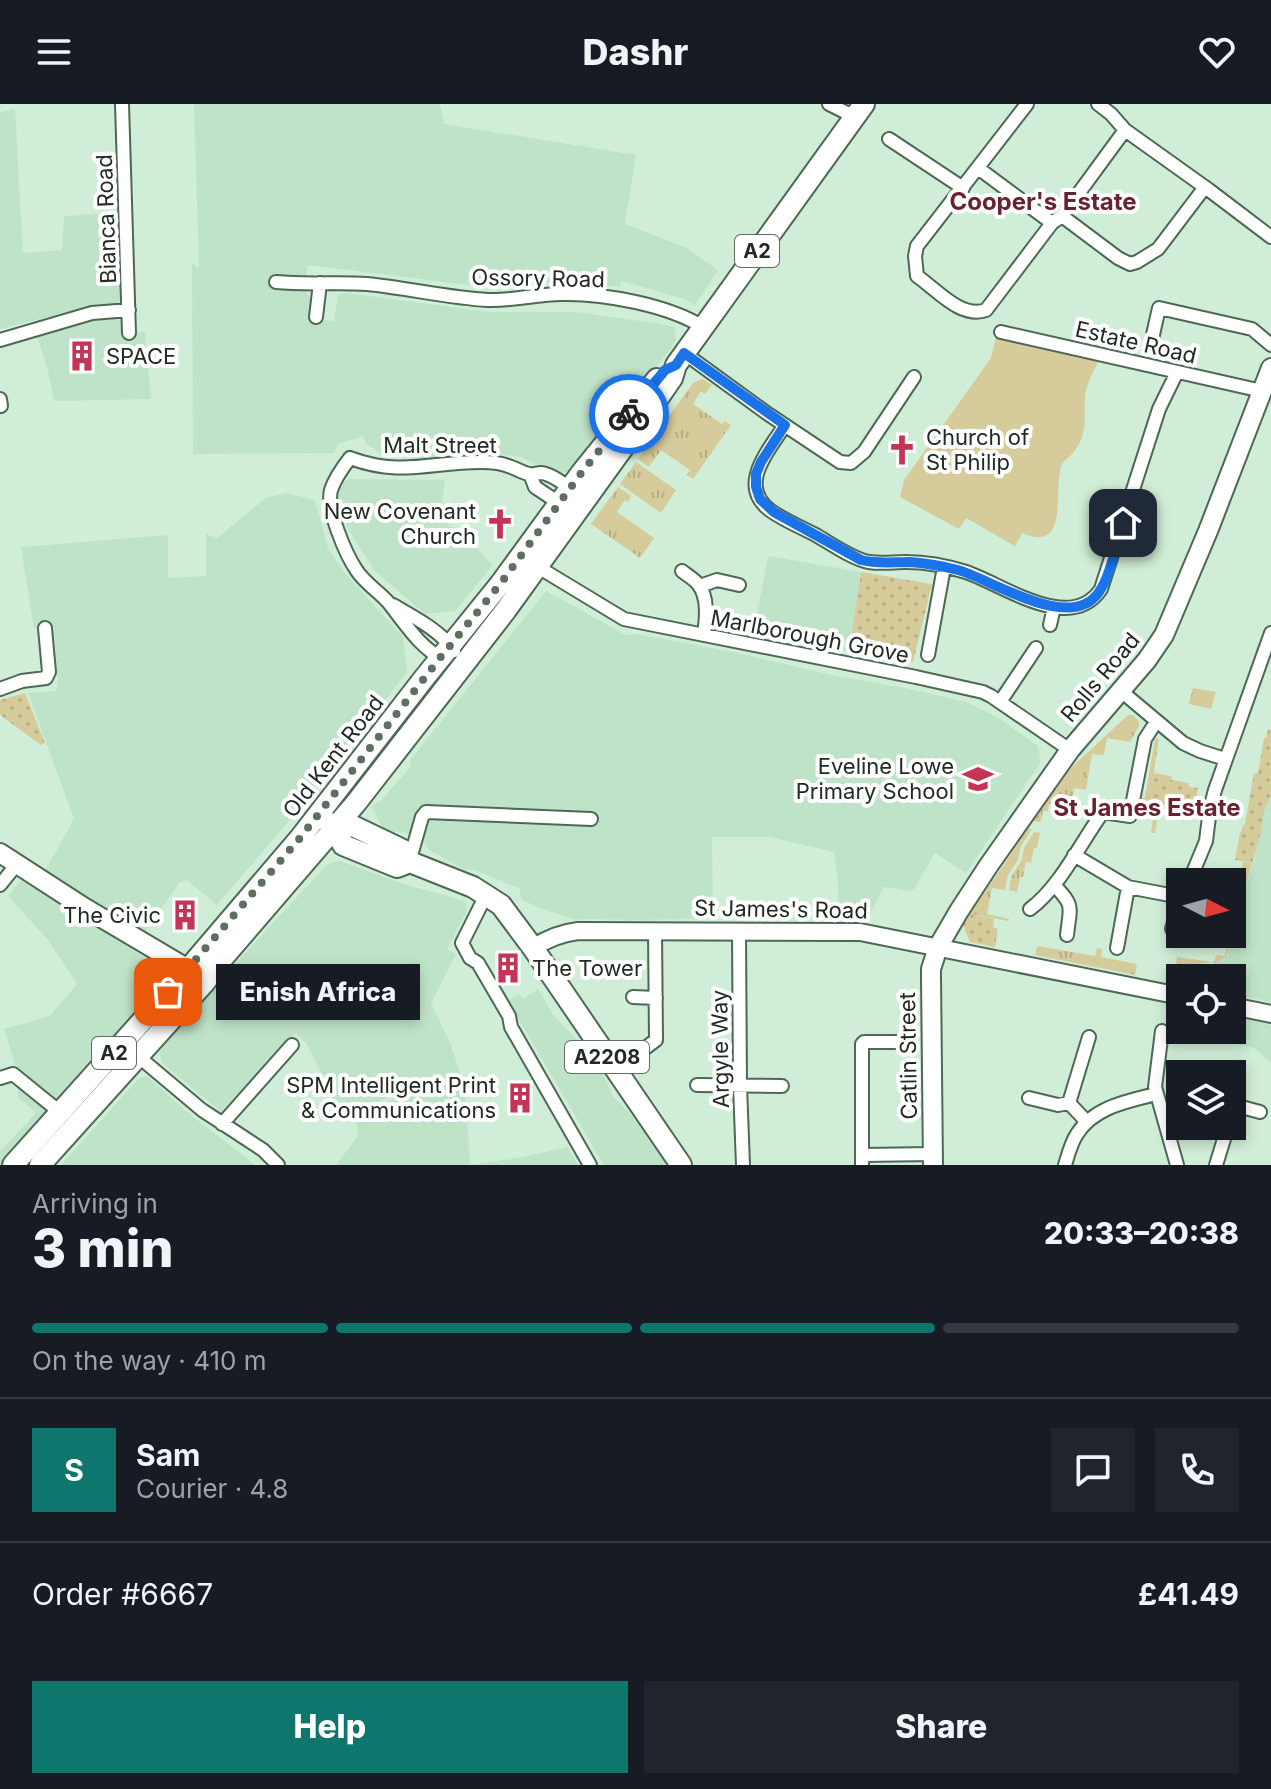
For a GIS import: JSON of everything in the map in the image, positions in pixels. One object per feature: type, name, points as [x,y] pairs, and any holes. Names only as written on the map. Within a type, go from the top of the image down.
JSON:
[{"type":"main road","name":"Old Kent Road","points":[[40,1165],[205,982],[335,828],[462,666],[581,507],[672,378],[680,359],[860,110]]},
{"type":"main road","name":"Old Kent Road","points":[[13,1165],[253,895],[501,583],[565,495],[659,377],[680,359]]},
{"type":"main road","name":"Rolls Road","points":[[938,947],[963,904],[1070,750],[1147,660],[1164,635],[1271,368]]},
{"type":"main road","name":"A2208","points":[[319,815],[335,828],[353,826],[403,850],[410,862],[458,881],[501,905],[681,1165]]},
{"type":"main road","points":[[0,853],[192,971],[200,971],[221,960]]},
{"type":"main road","name":"Catlin Street","points":[[933,1159],[931,969],[938,947]]},
{"type":"main road","points":[[62,1112],[81,1106],[124,1058],[130,1055],[139,1057]]},
{"type":"street","name":"Bianca Road","points":[[122,104],[129,333]]},
{"type":"street","points":[[829,104],[860,110]]},
{"type":"street","points":[[1027,104],[917,246],[917,276],[962,309],[976,314],[986,310],[1125,130]]},
{"type":"street","points":[[1098,104],[1115,109],[1125,130],[1271,237]]},
{"type":"street","points":[[889,139],[963,188]]},
{"type":"street","points":[[978,168],[1032,208],[1057,219],[1130,264],[1158,249],[1205,187]]},
{"type":"street","name":"Ossory Road","points":[[276,282],[302,285],[368,284],[491,300],[562,294],[589,296],[653,307],[688,318],[703,327]]},
{"type":"street","points":[[316,317],[320,283]]},
{"type":"street","points":[[1152,339],[1159,308],[1248,327],[1271,345]]},
{"type":"street","points":[[0,340],[92,313],[129,310]]},
{"type":"street","name":"Estate Road","points":[[1001,332],[1262,391]]},
{"type":"street","points":[[680,359],[840,462],[851,463],[864,452],[914,377]]},
{"type":"street","points":[[785,425],[756,474],[757,494],[769,509],[861,560],[944,567],[968,573],[1034,602],[1071,607],[1094,598],[1101,589],[1159,409],[1177,372]]},
{"type":"street","name":"Malt Street","points":[[445,651],[410,632],[387,601],[357,571],[333,520],[331,504],[331,490],[350,458],[390,468],[495,463],[530,474],[535,487],[565,495]]},
{"type":"street","points":[[565,495],[581,507]]},
{"type":"street","name":"Marlborough Grove","points":[[538,567],[624,619],[987,694],[1070,750]]},
{"type":"street","points":[[928,655],[944,567]]},
{"type":"street","points":[[682,571],[700,586],[704,596],[704,635]]},
{"type":"street","points":[[700,586],[717,580],[739,585]]},
{"type":"street","points":[[1050,625],[1054,607]]},
{"type":"street","points":[[0,689],[22,681],[46,678],[49,672],[45,628]]},
{"type":"street","points":[[1195,868],[1206,841],[1212,800],[1225,759],[1271,633]]},
{"type":"street","points":[[1000,702],[1036,648]]},
{"type":"street","points":[[445,651],[462,666]]},
{"type":"street","points":[[1121,691],[1183,743],[1225,759]]},
{"type":"street","points":[[1030,909],[1043,900],[1103,812],[1130,816],[1145,739],[1156,722]]},
{"type":"street","points":[[410,862],[426,812],[591,819]]},
{"type":"street","points":[[1074,855],[1128,887],[1166,896]]},
{"type":"street","points":[[0,885],[17,864]]},
{"type":"street","points":[[1054,885],[1070,904],[1067,935]]},
{"type":"street","points":[[1117,948],[1128,887]]},
{"type":"street","points":[[486,895],[462,943],[470,958],[478,963],[509,1016],[511,1027],[590,1165]]},
{"type":"street","name":"St James's Road","points":[[533,948],[548,938],[578,931],[860,932],[1166,993]]},
{"type":"street","points":[[640,1052],[656,1040],[655,931]]},
{"type":"street","name":"Argyle Way","points":[[739,932],[743,1165]]},
{"type":"street","points":[[633,997],[656,998]]},
{"type":"street","points":[[1246,1009],[1271,1014]]},
{"type":"street","points":[[1162,1031],[1156,1094],[1177,1165]]},
{"type":"street","points":[[1069,1103],[1089,1037]]},
{"type":"street","points":[[908,1042],[864,1042],[862,1047],[862,1160],[933,1159]]},
{"type":"street","points":[[222,1124],[292,1045]]},
{"type":"street","points":[[139,1057],[222,1124],[263,1150],[278,1165]]},
{"type":"street","points":[[0,1078],[13,1074],[62,1112]]},
{"type":"street","points":[[697,1085],[782,1086]]},
{"type":"street","points":[[1065,1165],[1076,1136],[1087,1122],[1112,1107],[1156,1094]]},
{"type":"street","points":[[1029,1098],[1058,1105],[1069,1103]]},
{"type":"street","points":[[1069,1103],[1087,1122]]},
{"type":"street","points":[[1246,1109],[1260,1112]]},
{"type":"street","points":[[1216,1165],[1224,1140]]},
{"type":"shaded area","points":[[194,104],[440,104],[444,124],[636,155],[625,224],[685,247],[718,270],[695,305],[621,281],[620,287],[567,281],[493,288],[308,265],[305,278],[272,278],[272,289],[305,291],[313,302],[311,319],[334,321],[338,295],[347,293],[490,312],[576,312],[675,327],[673,346],[579,464],[568,472],[556,473],[520,457],[486,453],[445,460],[381,454],[365,442],[363,436],[338,444],[334,453],[193,454],[192,263],[199,268]]},
{"type":"shaded area","points":[[15,109],[23,253],[62,250],[64,216],[118,213],[122,304],[118,308],[79,309],[0,329],[0,112]]},
{"type":"shaded area","name":"SPACE","points":[[118,318],[124,324],[123,333],[145,332],[151,399],[54,401],[37,336],[43,331]]},
{"type":"shaded area","points":[[349,479],[445,480],[440,519],[461,532],[493,565],[455,611],[425,614],[374,570],[347,527],[338,500],[339,487]]},
{"type":"shaded area","points":[[287,493],[315,500],[328,548],[344,572],[403,637],[407,672],[312,794],[216,906],[186,880],[179,883],[145,932],[136,933],[45,871],[74,819],[28,693],[56,691],[58,683],[54,627],[34,629],[21,547],[168,535],[168,578],[206,576],[206,534],[217,538],[266,498]]},
{"type":"shaded area","points":[[768,556],[861,572],[849,651],[753,635]]},
{"type":"shaded area","points":[[546,591],[626,635],[637,634],[733,652],[966,702],[997,717],[1038,746],[1040,763],[966,873],[935,853],[914,889],[884,887],[866,922],[838,919],[834,852],[769,837],[712,837],[713,918],[573,919],[543,909],[522,900],[519,888],[474,870],[465,870],[429,850],[424,841],[409,833],[384,831],[371,806],[381,801],[411,766],[411,759]]},
{"type":"shaded area","points":[[1271,795],[1271,1002],[1246,997],[1246,964],[1214,964],[1227,957],[1229,948],[1246,948],[1246,887]]},
{"type":"shaded area","points":[[340,861],[465,902],[467,911],[447,949],[456,954],[431,1003],[451,1045],[462,1079],[470,1165],[336,1165],[358,1136],[356,1120],[437,1073],[343,1119],[307,1044],[295,1033],[225,1115],[163,1064],[159,1052],[224,976],[325,867]]},
{"type":"shaded area","points":[[22,879],[166,972],[58,1107],[7,1165],[0,1165],[0,1151],[36,1113],[18,1097],[14,1061],[4,1029],[50,1016],[77,984],[48,940],[8,896]]},
{"type":"shaded area","points":[[538,989],[554,1016],[596,1059],[613,1096],[646,1131],[669,1165],[604,1165],[508,1001],[519,994],[523,999]]},
{"type":"shaded area","points":[[1246,1020],[1271,1025],[1271,1063],[1254,1048],[1234,1044],[1246,1044]]},
{"type":"shaded area","points":[[147,1076],[255,1165],[61,1165],[138,1079]]},
{"type":"shaded area","points":[[568,1147],[578,1165],[472,1165],[517,1158]]},
{"type":"green space","points":[[996,337],[1099,360],[1086,389],[1082,437],[1061,467],[1053,528],[1047,535],[1037,537],[1022,533],[1015,546],[966,518],[959,529],[900,497],[904,480],[991,358]]},
{"type":"green space","points":[[702,379],[712,385],[705,394],[701,391],[693,404],[722,424],[725,421],[731,425],[693,479],[687,475],[690,470],[661,450],[649,467],[638,459],[693,383]]},
{"type":"green space","points":[[636,462],[676,490],[661,513],[620,484]]},
{"type":"green space","points":[[618,487],[631,496],[617,512],[654,538],[640,558],[591,524]]},
{"type":"green space","points":[[861,572],[932,584],[913,662],[849,651]]},
{"type":"green space","points":[[1193,688],[1216,692],[1211,709],[1189,704]]},
{"type":"green space","points":[[25,693],[45,743],[41,745],[0,715],[0,700]]},
{"type":"green space","points":[[1128,715],[1133,715],[1139,722],[1130,742],[1107,738],[1104,755],[1092,754],[1086,790],[1074,788],[1071,806],[1080,810],[1049,804],[1048,811],[1043,811],[1038,830],[1040,822],[1033,821],[1072,767]]},
{"type":"green space","points":[[1268,729],[1271,729],[1271,795],[1252,863],[1235,860],[1254,773],[1258,773]]},
{"type":"green space","points":[[1155,738],[1159,739],[1150,795],[1161,798],[1155,833],[1151,833],[1155,806],[1140,804],[1136,809],[1137,797],[1145,798]]},
{"type":"green space","points":[[1153,773],[1172,776],[1171,780],[1198,788],[1195,804],[1174,803],[1172,812],[1159,809],[1161,798],[1149,796]]},
{"type":"green space","points":[[1028,829],[1032,829],[1008,875],[1005,890],[992,888],[987,914],[1009,921],[970,914]]},
{"type":"green space","points":[[1034,832],[1040,833],[1031,863],[1026,862],[1017,892],[1009,890],[1011,877]]},
{"type":"green space","points":[[1243,862],[1252,863],[1246,885]]},
{"type":"green space","points":[[970,914],[994,919],[993,927],[998,929],[995,947],[970,942],[963,925]]},
{"type":"green space","points":[[1037,946],[1095,956],[1097,948],[1102,949],[1101,957],[1137,964],[1135,975],[1035,955]]},
{"type":"green space","points":[[1228,948],[1226,957],[1214,964],[1216,955],[1225,956]]},
{"type":"green space","points":[[1177,957],[1213,962],[1176,964]]},
{"type":"way so far","points":[[168,992],[300,838],[501,583],[582,472],[629,414]]},
{"type":"place","name":"SPACE","points":[[82,356]]},
{"type":"place","name":"Church of St Philip","points":[[902,450]]},
{"type":"place","name":"New Covenant Church","points":[[500,524]]},
{"type":"place","name":"Eveline Lowe Primary School","points":[[978,779]]},
{"type":"place","name":"The Civic","points":[[185,915]]},
{"type":"place","name":"The Tower","points":[[508,968]]},
{"type":"place","name":"Enish Africa","points":[[168,992]]},
{"type":"place","name":"SPM Intelligent Print & Communications","points":[[520,1098]]},
{"type":"district","name":"Cooper's Estate","points":[[1043,202]]},
{"type":"district","name":"St James Estate","points":[[1147,808]]},
{"type":"route","points":[[629,414],[665,370],[676,365],[684,353],[785,425],[756,474],[757,494],[769,509],[861,560],[919,563],[957,570],[1034,602],[1054,607],[1071,607],[1096,596],[1123,523]]}]
